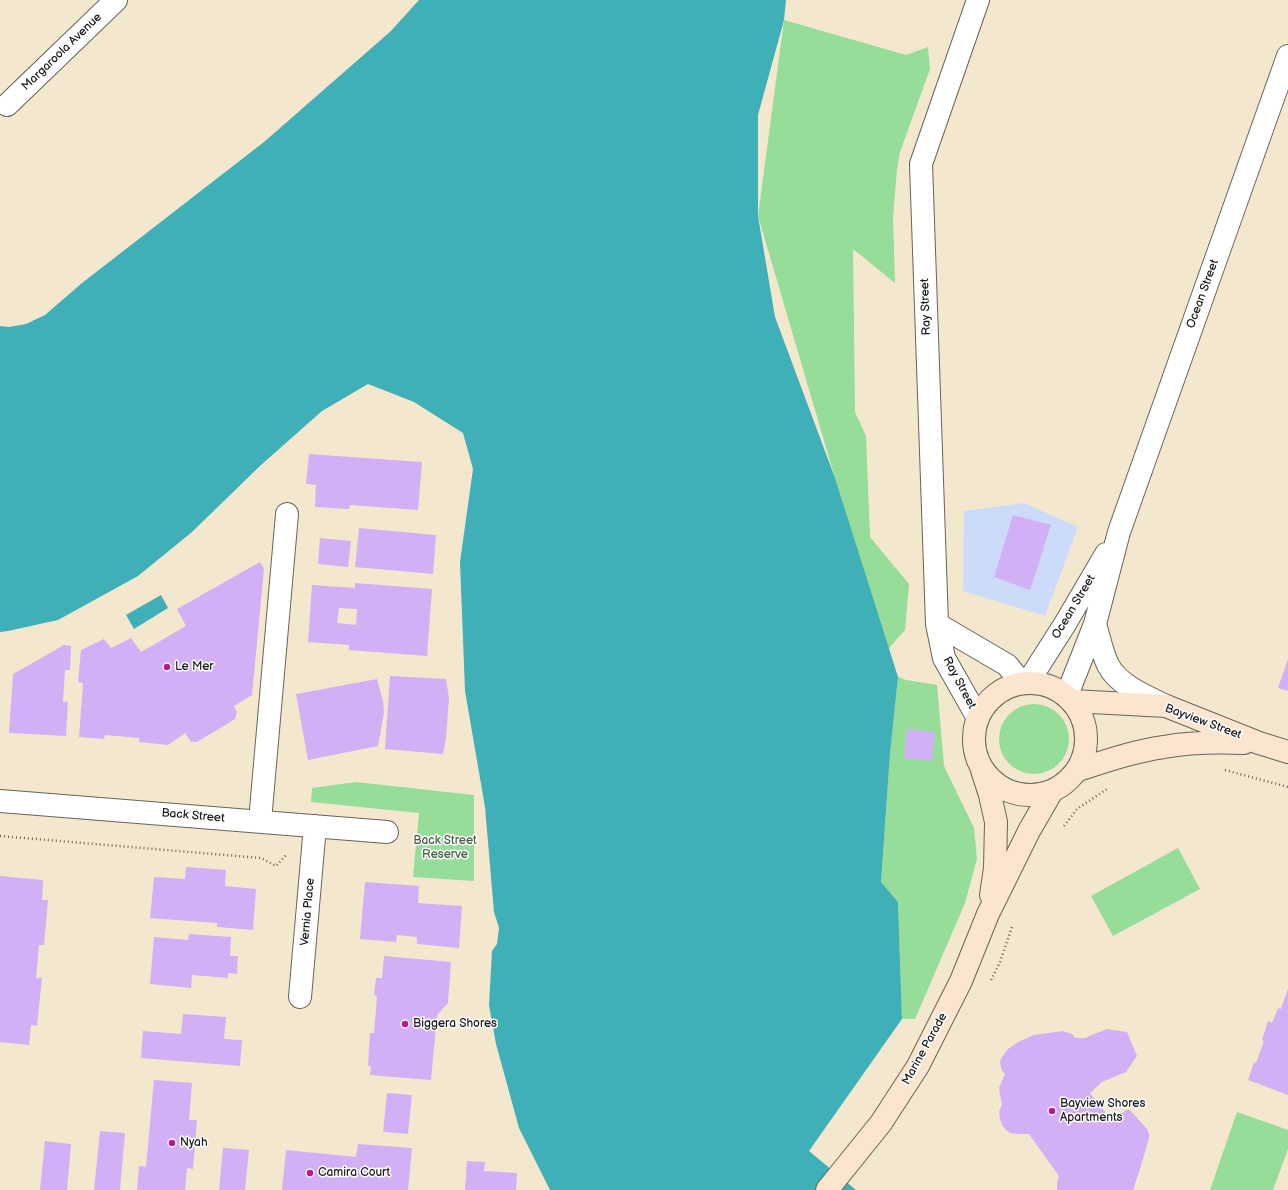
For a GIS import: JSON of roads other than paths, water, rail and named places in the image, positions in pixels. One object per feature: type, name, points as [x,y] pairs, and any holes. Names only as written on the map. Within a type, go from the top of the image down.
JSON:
[{"type":"main road","points":[[1024,682],[1040,682],[1050,685],[1070,698],[1082,714],[1086,728],[1087,743],[1084,757],[1078,770],[1067,782],[1052,791],[1034,796],[1015,794],[1005,790],[989,777],[976,755],[974,743],[974,731],[978,718],[985,705],[995,695],[1008,687],[1024,682]]},
{"type":"main road","name":"Bayview Street","points":[[1070,698],[1166,706],[1259,743],[1288,752]]},
{"type":"main road","name":"Bayview Street","points":[[1078,770],[1137,752],[1164,747],[1212,742],[1259,743]]},
{"type":"main road","name":"Marine Parade","points":[[982,767],[996,822],[995,868],[988,914]]},
{"type":"main road","name":"Marine Parade","points":[[827,1190],[881,1123],[918,1066],[961,981],[988,914],[1029,832],[1052,791]]},
{"type":"street","name":"Margaroola Avenue","points":[[7,105],[116,0]]},
{"type":"street","name":"Ray Street","points":[[978,0],[921,164],[937,624],[944,658],[978,718]]},
{"type":"street","name":"Ocean Street","points":[[1070,698],[1095,624],[1119,532],[1288,56]]},
{"type":"street","points":[[260,821],[287,514]]},
{"type":"street","name":"Ocean Street","points":[[1024,682],[1065,624],[1119,532]]},
{"type":"street","points":[[937,624],[1007,665],[1024,682]]},
{"type":"street","points":[[1095,624],[1108,666],[1112,671],[1121,681],[1142,695],[1166,706]]},
{"type":"street","name":"Back Street","points":[[0,801],[386,832]]},
{"type":"street","name":"Vernia Place","points":[[300,997],[315,826]]},
{"type":"water","points":[[419,0],[786,0],[784,20],[758,115],[758,216],[775,317],[835,478],[898,677],[890,754],[881,882],[898,902],[902,1019],[809,1151],[856,1190],[550,1190],[519,1128],[496,1044],[489,1005],[492,951],[497,944],[499,928],[494,912],[485,807],[465,691],[460,562],[473,469],[463,433],[414,402],[368,384],[322,411],[261,465],[192,532],[138,576],[58,620],[0,632],[0,326],[9,327],[26,324],[45,315],[82,283],[264,142],[391,31]]},
{"type":"water","points":[[161,595],[168,608],[134,629],[126,615]]},
{"type":"place","name":"Le Mer","points":[[167,667]]},
{"type":"place","name":"Biggera Shores","points":[[405,1024]]},
{"type":"place","name":"Bayview Shores Apartments","points":[[1052,1111]]},
{"type":"place","name":"Nyah","points":[[172,1143]]},
{"type":"place","name":"Camira Court","points":[[310,1173]]},
{"type":"park label","name":"Back Street Reserve","points":[[445,848]]}]
